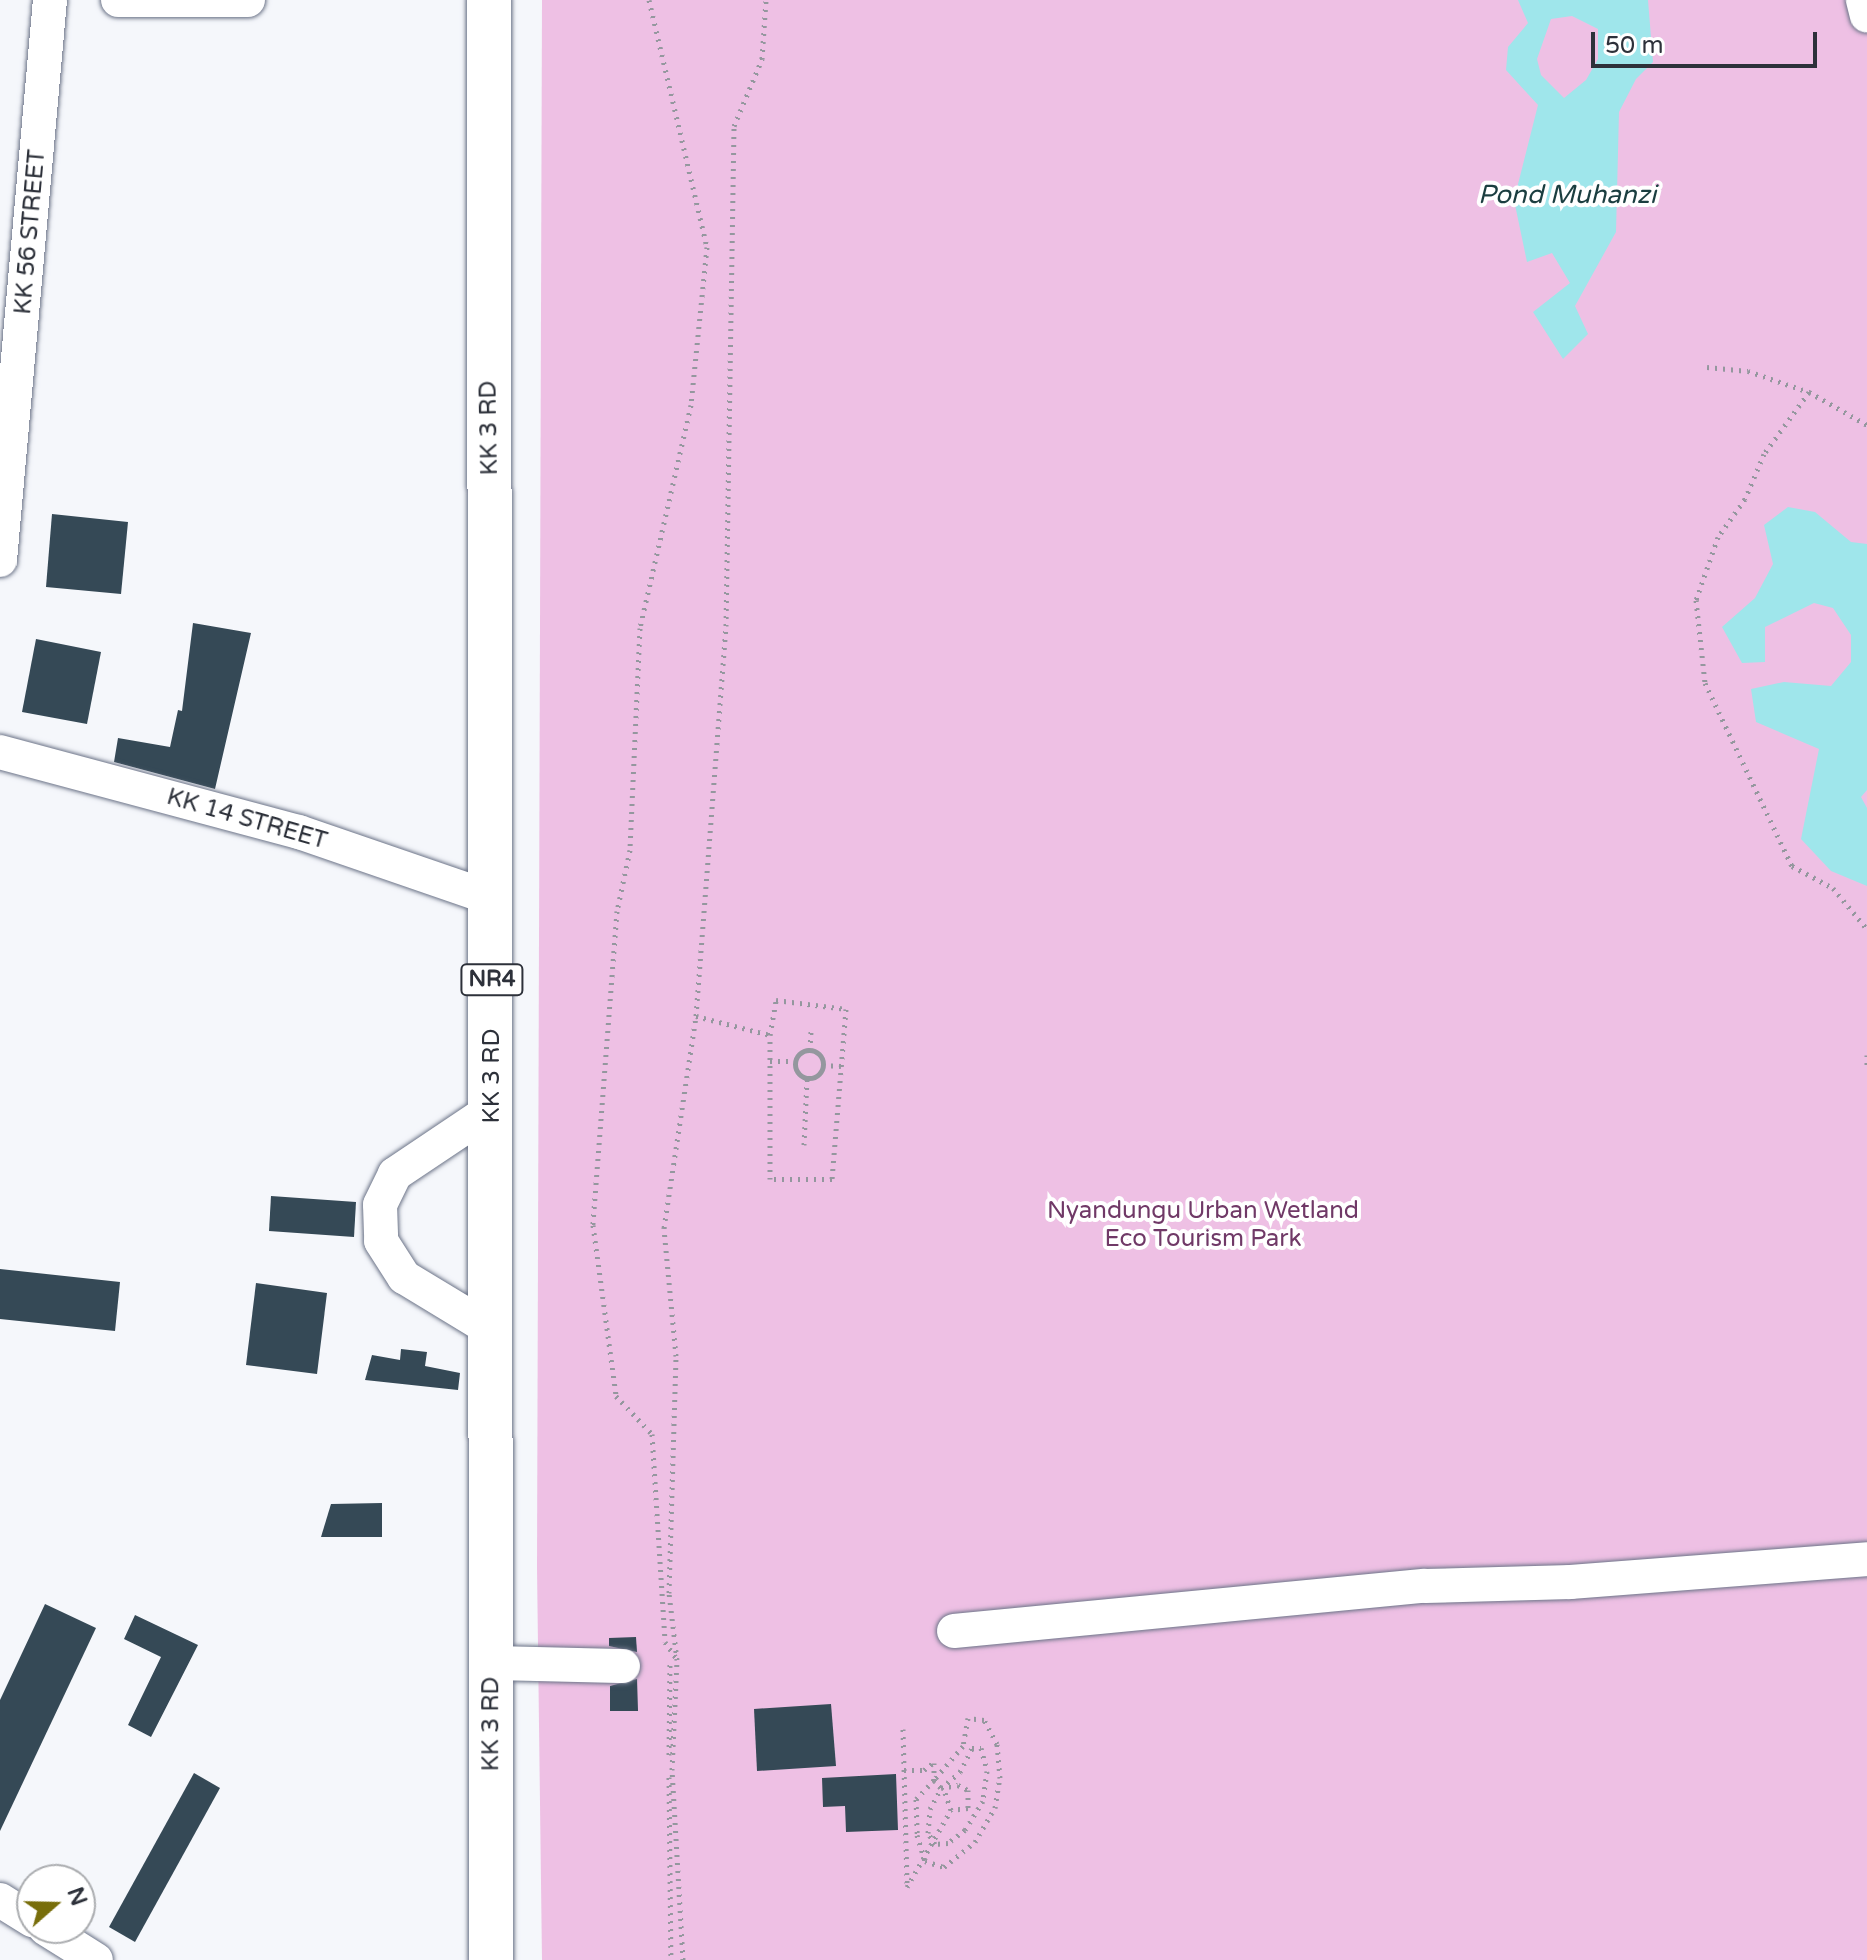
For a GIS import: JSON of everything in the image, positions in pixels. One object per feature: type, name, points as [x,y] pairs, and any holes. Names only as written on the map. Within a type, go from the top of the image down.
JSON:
[{"type":"highway","name":"KK 3 RD","points":[[489,0],[493,1331],[491,1960]]},
{"type":"street","name":"KK 56 STREET","points":[[0,560],[50,0]]},
{"type":"street","points":[[118,0],[248,0]]},
{"type":"street","points":[[1863,0],[1867,16]]},
{"type":"street","name":"KK 14 STREET","points":[[0,752],[299,832],[491,898]]},
{"type":"street","points":[[492,1109],[395,1174],[380,1205],[381,1241],[404,1277],[493,1331]]},
{"type":"street","points":[[954,1631],[1425,1586],[1571,1582],[1867,1559]]},
{"type":"street","points":[[491,1663],[623,1666]]},
{"type":"street","points":[[70,1944],[96,1960]]},
{"type":"path","points":[[649,0],[707,247],[691,405],[640,628],[634,795],[607,1022],[593,1225],[616,1396],[652,1434],[665,1642],[674,1661],[672,1770],[683,1960]]},
{"type":"path","points":[[671,1960],[674,1661],[669,1593],[676,1356],[664,1228],[696,1016],[726,626],[734,126],[762,59],[766,0]]},
{"type":"path","points":[[1707,367],[1748,371],[1809,392],[1867,425]]},
{"type":"path","points":[[1809,392],[1764,454],[1745,499],[1718,537],[1696,600],[1705,683],[1777,840],[1792,866],[1833,888],[1867,929]]},
{"type":"path","points":[[776,1000],[846,1009],[832,1179],[770,1179],[770,1061],[770,1035],[776,1000]]},
{"type":"path","points":[[696,1016],[770,1035]]},
{"type":"path","points":[[811,1031],[810,1050],[823,1065],[841,1066]]},
{"type":"path","points":[[770,1061],[794,1061],[810,1050]]},
{"type":"path","points":[[1867,1055],[1867,1067]]},
{"type":"path","points":[[794,1061],[796,1071],[807,1079]]},
{"type":"path","points":[[807,1079],[820,1074],[823,1065]]},
{"type":"path","points":[[804,1145],[807,1079]]},
{"type":"path","points":[[968,1718],[984,1720],[997,1744],[1000,1778],[995,1808],[975,1842],[944,1867],[925,1861],[917,1835],[916,1799],[963,1746],[968,1718]]},
{"type":"path","points":[[903,1729],[904,1770],[907,1887],[925,1861],[951,1810],[943,1789],[934,1780],[934,1763],[924,1770],[904,1770]]},
{"type":"path","points":[[972,1748],[981,1748],[987,1771],[983,1801],[965,1830],[948,1843],[934,1841],[928,1833],[930,1809],[943,1789],[960,1772],[972,1748]]},
{"type":"path","points":[[943,1789],[958,1785],[968,1790],[968,1808],[951,1810]]},
{"type":"green space","name":"Nyandungu Urban Wetland Eco Tourism Park","points":[[542,0],[1867,0],[1867,1960],[542,1960],[537,1567]]},
{"type":"water","name":"Pond Muhanzi","points":[[1518,0],[1648,0],[1653,62],[1636,79],[1619,112],[1616,232],[1575,306],[1588,334],[1563,359],[1533,312],[1570,283],[1552,253],[1527,262],[1514,200],[1538,105],[1506,70],[1508,47],[1528,23]],"holes":[[[1572,16],[1598,29],[1598,59],[1586,80],[1564,98],[1541,75],[1537,59],[1551,19]]]},
{"type":"water","points":[[1788,507],[1815,512],[1851,542],[1867,544],[1867,790],[1861,797],[1867,808],[1867,886],[1831,871],[1801,839],[1819,749],[1756,722],[1751,689],[1784,682],[1831,686],[1851,662],[1851,635],[1833,608],[1814,603],[1765,627],[1765,662],[1742,663],[1722,627],[1755,598],[1773,564],[1764,525]]},
{"type":"building","points":[[52,514],[128,522],[121,594],[46,587]]},
{"type":"building","points":[[193,623],[251,633],[215,789],[114,762],[118,738],[170,747],[178,710],[182,711]]},
{"type":"building","points":[[36,639],[101,652],[87,724],[22,712]]},
{"type":"building","points":[[271,1196],[356,1202],[354,1237],[269,1231]]},
{"type":"building","points":[[0,1269],[120,1282],[115,1331],[0,1319]]},
{"type":"building","points":[[256,1283],[327,1293],[317,1374],[246,1365]]},
{"type":"building","points":[[401,1349],[427,1352],[425,1366],[460,1373],[458,1390],[365,1380],[372,1355],[400,1360]]},
{"type":"building","points":[[382,1503],[382,1537],[321,1537],[331,1504]]},
{"type":"building","points":[[45,1604],[96,1628],[0,1831],[0,1700]]},
{"type":"building","points":[[135,1615],[198,1645],[151,1737],[128,1725],[161,1657],[124,1639]]},
{"type":"building","points":[[636,1637],[637,1652],[609,1646],[609,1638]]},
{"type":"building","points":[[637,1679],[638,1711],[610,1711],[610,1686]]},
{"type":"building","points":[[831,1704],[836,1766],[757,1771],[754,1709]]},
{"type":"building","points":[[194,1773],[220,1788],[135,1942],[109,1927]]},
{"type":"building","points":[[896,1774],[898,1830],[846,1832],[845,1806],[823,1807],[822,1778]]}]
